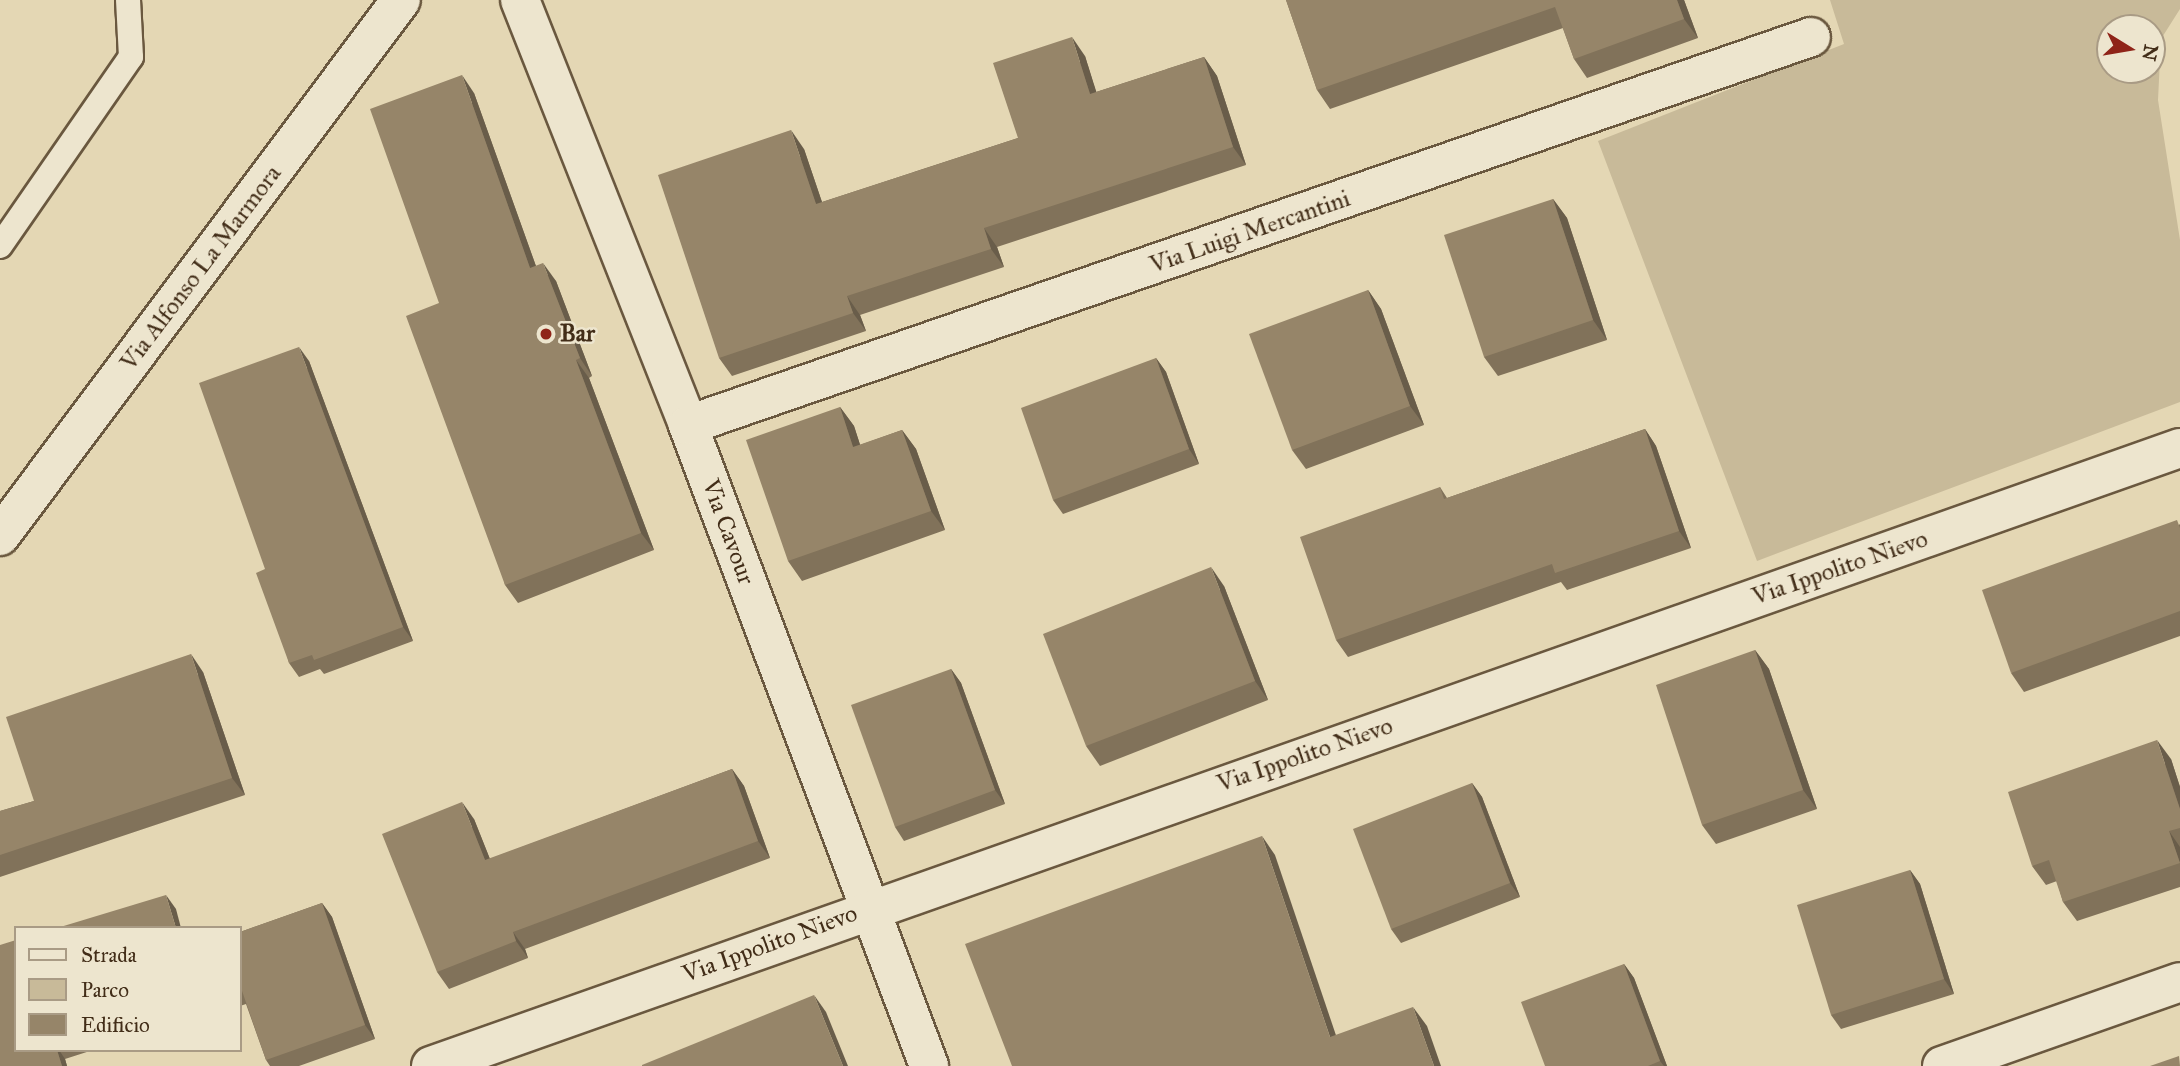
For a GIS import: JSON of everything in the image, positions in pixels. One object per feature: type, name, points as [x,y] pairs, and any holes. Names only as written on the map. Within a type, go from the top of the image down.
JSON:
[{"type":"street","name":"Via Alfonso La Marmora","points":[[0,536],[401,0]]},
{"type":"street","name":"Via Cavour","points":[[520,0],[688,425],[867,909],[929,1066]]},
{"type":"street","name":"Via Luigi Mercantini","points":[[688,425],[1811,37]]},
{"type":"street","name":"Via Ippolito Nievo","points":[[431,1066],[867,909],[2180,449]]},
{"type":"street","points":[[1942,1066],[2180,982]]},
{"type":"lane","points":[[0,246],[131,57],[128,0]]},
{"type":"green space","points":[[1830,0],[2180,0],[2180,9],[2166,31],[2166,14],[2096,14],[2096,84],[2159,84],[2158,100],[2180,240],[2180,402],[1757,561],[1598,141],[1844,44]]},
{"type":"building","points":[[1286,0],[1677,0],[1684,19],[1574,59],[1555,7],[1317,90]]},
{"type":"building","points":[[1072,37],[1090,94],[1204,57],[1233,147],[984,228],[991,249],[847,296],[853,313],[719,358],[658,175],[791,130],[816,204],[1018,138],[993,63]]},
{"type":"building","points":[[462,75],[530,268],[543,263],[580,358],[576,360],[641,533],[505,585],[406,316],[439,303],[370,109]]},
{"type":"building","points":[[1553,199],[1593,320],[1484,357],[1444,235]]},
{"type":"building","points":[[1368,290],[1410,406],[1292,450],[1249,334]]},
{"type":"building","points":[[299,347],[403,627],[314,660],[312,655],[289,663],[256,573],[265,569],[199,383]]},
{"type":"building","points":[[1156,358],[1189,449],[1053,500],[1021,408]]},
{"type":"building","points":[[840,407],[853,447],[902,430],[931,511],[788,561],[746,440]]},
{"type":"building","points":[[1645,429],[1679,531],[1555,573],[1552,564],[1336,640],[1300,537],[1440,487],[1444,499]]},
{"type":"building","points":[[2177,520],[2180,528],[2180,611],[2011,673],[1982,590]]},
{"type":"building","points":[[1211,567],[1255,681],[1086,746],[1043,634]]},
{"type":"building","points":[[1755,650],[1803,790],[1702,825],[1656,685]]},
{"type":"building","points":[[191,654],[232,778],[0,855],[0,811],[34,801],[6,717]]},
{"type":"building","points":[[951,669],[995,790],[895,827],[851,705]]},
{"type":"building","points":[[2157,740],[2180,809],[2180,828],[2169,831],[2180,863],[2063,902],[2049,860],[2032,866],[2008,792]]},
{"type":"building","points":[[732,769],[758,841],[513,932],[516,941],[437,972],[382,834],[462,802],[485,860]]},
{"type":"building","points":[[1472,783],[1510,883],[1391,929],[1353,829]]},
{"type":"building","points":[[1262,836],[1330,1037],[1413,1007],[1434,1066],[1012,1066],[965,944]]},
{"type":"building","points":[[1910,870],[1944,979],[1831,1015],[1797,905]]},
{"type":"building","points":[[166,895],[175,926],[64,926]]},
{"type":"building","points":[[322,903],[365,1025],[266,1060],[242,991],[242,931]]},
{"type":"building","points":[[14,941],[14,1052],[58,1052],[62,1066],[0,1066],[0,945]]},
{"type":"building","points":[[1624,964],[1660,1061],[1648,1066],[1545,1066],[1521,1002]]},
{"type":"building","points":[[814,995],[843,1066],[642,1066],[642,1065]]},
{"type":"building","points":[[2179,1056],[2180,1066],[2150,1066]]},
{"type":"place","name":"Bar","points":[[546,334]]}]
